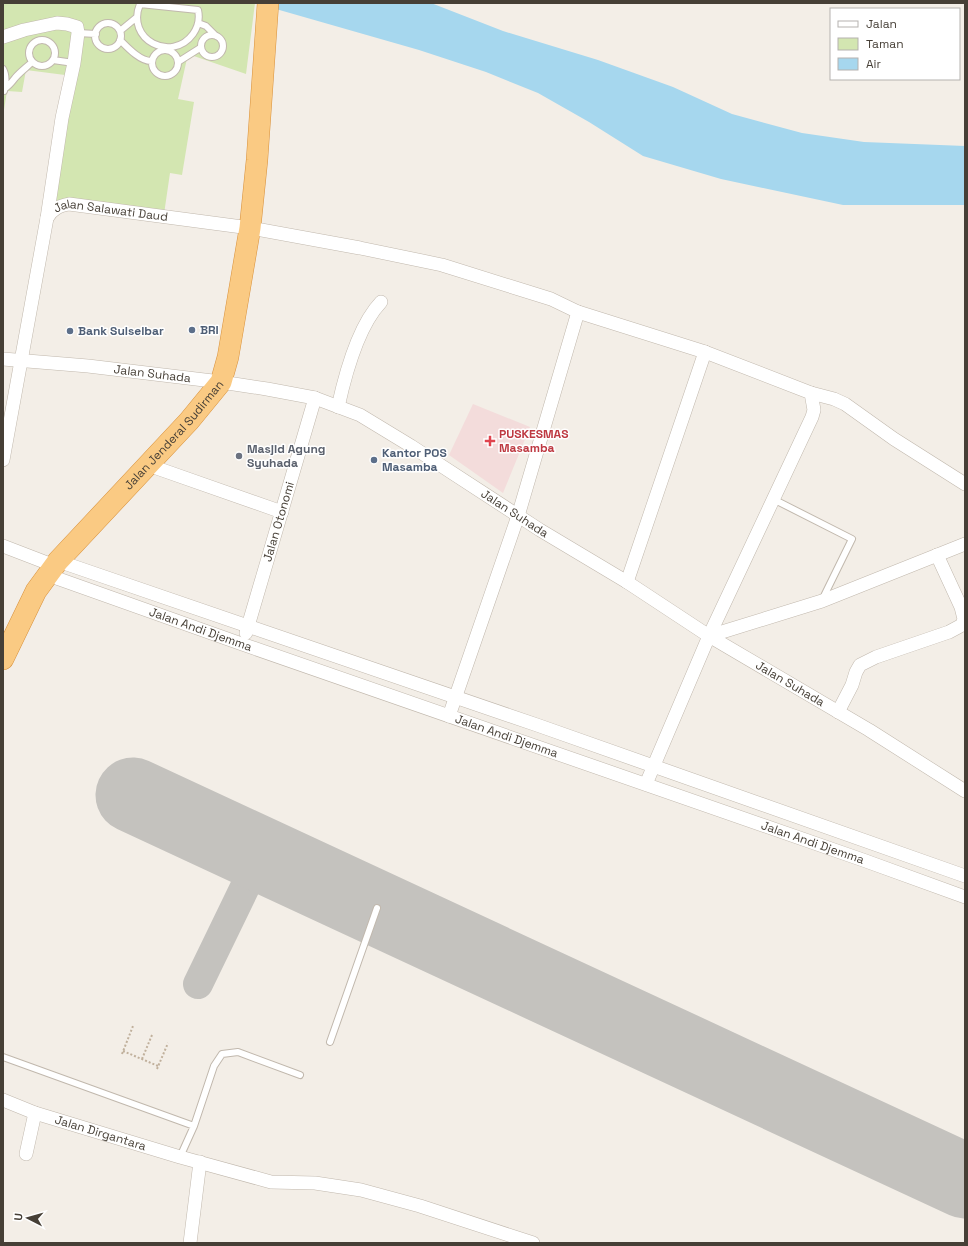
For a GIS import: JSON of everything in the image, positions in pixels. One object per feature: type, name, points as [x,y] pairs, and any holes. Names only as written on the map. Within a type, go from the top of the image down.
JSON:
[{"type":"highway","name":"Jalan Jenderal Sudirman","points":[[3,659],[36,591],[54,566],[189,421],[220,382],[228,357],[250,228],[257,160],[268,3]]},
{"type":"street","points":[[3,37],[24,30],[57,23],[77,27],[78,33],[74,63],[62,118],[47,218]]},
{"type":"street","name":"Jalan Salawati Daud","points":[[3,460],[47,218],[54,209],[69,204],[250,228],[360,248],[442,265],[551,299],[578,312],[705,352],[810,394],[834,399],[845,404],[894,439],[965,484]]},
{"type":"street","points":[[338,407],[342,386],[360,334],[374,309],[381,302]]},
{"type":"street","points":[[449,716],[518,516],[578,312]]},
{"type":"street","points":[[627,582],[705,352]]},
{"type":"street","name":"Jalan Suhada","points":[[3,359],[88,366],[267,389],[315,398],[360,415],[411,446],[518,516],[627,582],[709,636],[869,730],[965,791]]},
{"type":"street","points":[[646,784],[709,636],[812,417],[814,410],[810,394]]},
{"type":"street","name":"Jalan Otonomi","points":[[243,645],[315,398]]},
{"type":"street","points":[[148,465],[282,512]]},
{"type":"street","points":[[709,636],[822,602],[965,544]]},
{"type":"street","points":[[3,546],[54,566]]},
{"type":"street","points":[[838,712],[860,666],[876,657],[948,632],[962,625],[964,619],[961,607],[937,555]]},
{"type":"street","name":"Jalan Andi Djemma","points":[[54,566],[248,626],[538,725],[965,876]]},
{"type":"street","name":"Jalan Andi Djemma","points":[[54,566],[59,579],[243,645],[646,784],[965,897]]},
{"type":"street","points":[[906,875],[911,858]]},
{"type":"street","name":"Jalan Dirgantara","points":[[3,1100],[35,1113],[180,1157],[271,1182],[315,1183],[361,1190],[420,1206],[533,1243]]},
{"type":"street","points":[[26,1154],[35,1113]]},
{"type":"street","points":[[190,1243],[200,1162]]},
{"type":"lane","points":[[140,4],[198,10],[199,16],[198,23],[192,36],[187,41],[167,47],[153,43],[147,39],[138,27],[137,17],[136,12],[140,4]]},
{"type":"lane","points":[[120,31],[137,17]]},
{"type":"lane","points":[[110,23],[120,31],[120,40],[115,47],[107,49],[103,48],[97,42],[96,34],[97,29],[110,23]]},
{"type":"lane","points":[[198,23],[206,26],[220,39],[223,43],[222,52],[214,58],[209,58],[202,52],[200,43],[209,35],[216,36]]},
{"type":"lane","points":[[78,33],[96,34]]},
{"type":"lane","points":[[41,39],[50,42],[55,51],[53,60],[44,66],[40,66],[32,62],[28,55],[30,46],[36,40],[41,39]]},
{"type":"lane","points":[[120,40],[146,61],[152,61]]},
{"type":"lane","points":[[178,62],[200,48]]},
{"type":"lane","points":[[166,50],[175,54],[178,62],[176,71],[173,74],[164,77],[160,76],[153,70],[152,61],[157,52],[166,50]]},
{"type":"lane","points":[[53,60],[74,63]]},
{"type":"lane","points":[[4,91],[32,62]]},
{"type":"lane","points":[[3,69],[6,77],[4,91]]},
{"type":"lane","points":[[6,77],[15,78]]},
{"type":"lane","points":[[773,499],[852,539],[822,602]]},
{"type":"lane","points":[[330,1042],[377,908]]},
{"type":"lane","points":[[180,1157],[194,1126],[214,1066],[222,1054],[238,1052],[300,1075]]},
{"type":"lane","points":[[3,1058],[194,1126]]},
{"type":"path","points":[[133,1026],[123,1052],[158,1066]]},
{"type":"path","points":[[142,1059],[152,1035]]},
{"type":"path","points":[[157,1069],[168,1043]]},
{"type":"shaded area","name":"PUSKESMAS Masamba","points":[[473,404],[530,427],[503,493],[449,455]]},
{"type":"green space","points":[[3,3],[255,3],[246,74],[188,54],[178,99],[194,102],[182,175],[170,173],[164,214],[45,200],[65,75],[26,70],[22,92],[7,91],[3,116]]},
{"type":"water","points":[[255,3],[431,3],[503,31],[598,60],[673,87],[732,114],[802,133],[864,142],[965,146],[965,205],[843,205],[721,179],[643,156],[589,122],[538,93],[486,72],[419,50]]},
{"type":"taxiway","points":[[198,984],[261,854]]},
{"type":"runway","points":[[133,795],[965,1181]]},
{"type":"place","name":"BRI","points":[[192,330]]},
{"type":"place","name":"Bank Sulselbar","points":[[70,331]]},
{"type":"place","name":"PUSKESMAS Masamba","points":[[490,441]]},
{"type":"place","name":"Masjid Agung Syuhada","points":[[239,456]]},
{"type":"place","name":"Kantor POS Masamba","points":[[374,460]]}]
